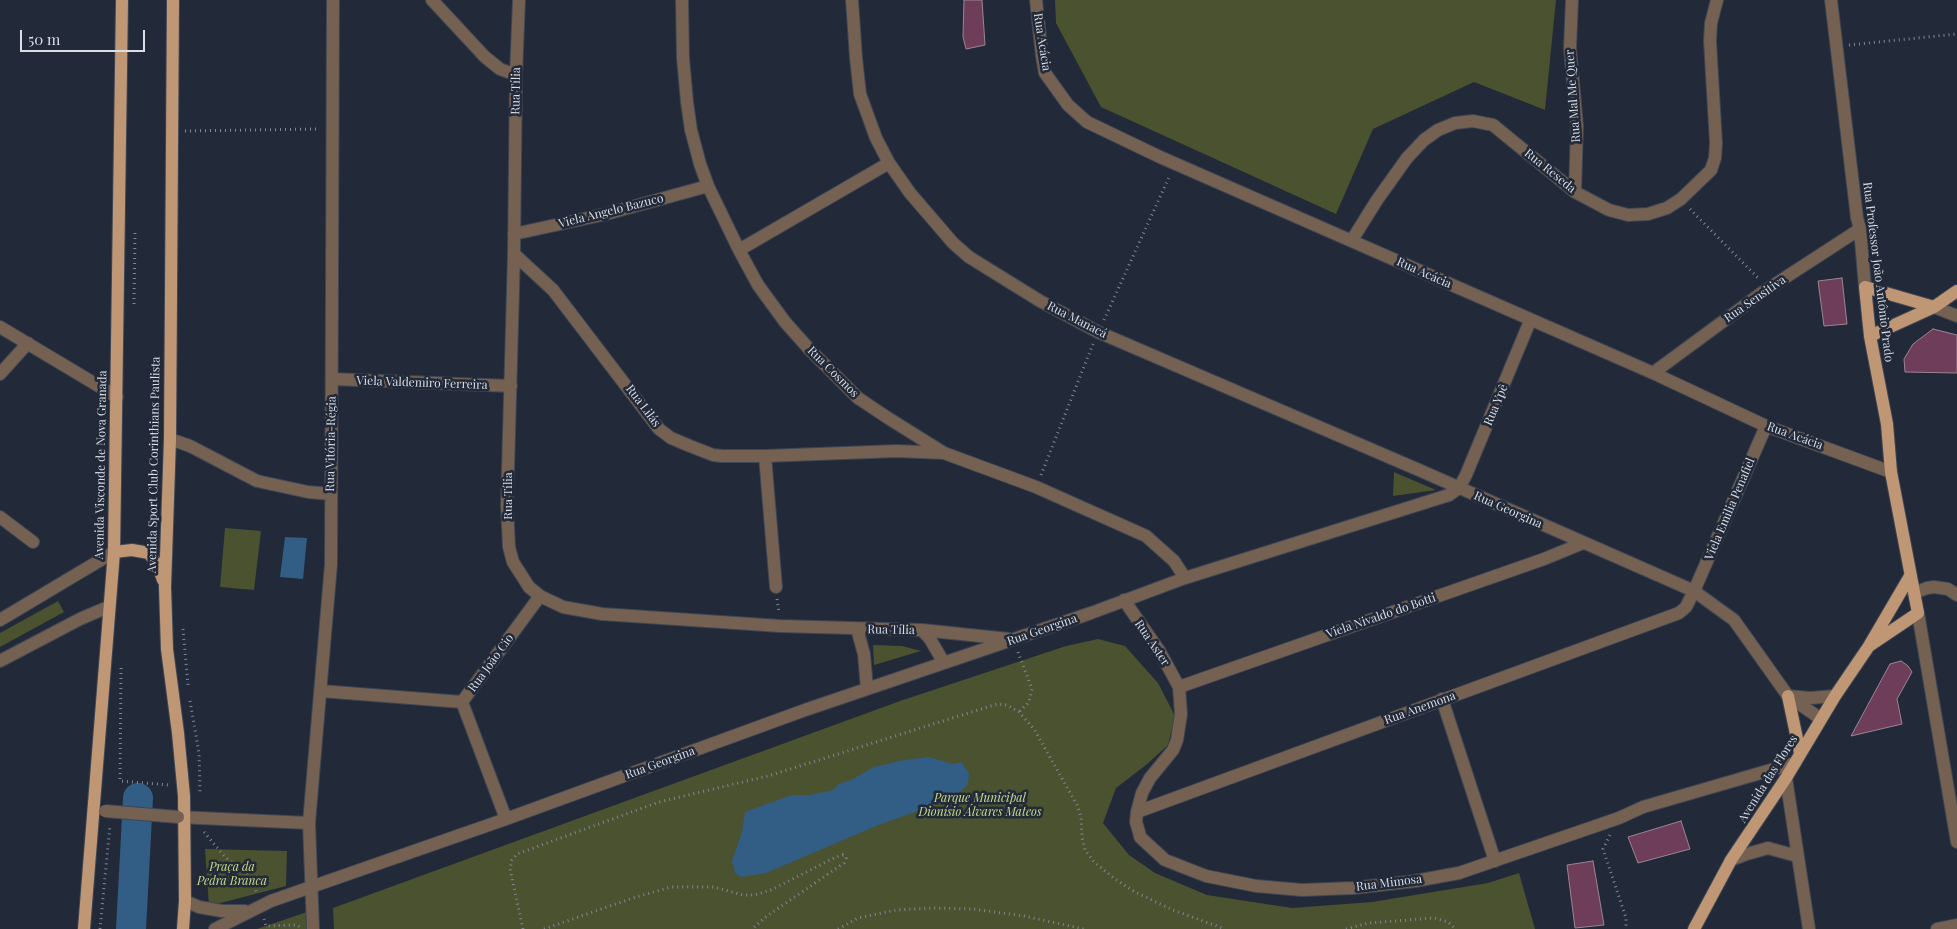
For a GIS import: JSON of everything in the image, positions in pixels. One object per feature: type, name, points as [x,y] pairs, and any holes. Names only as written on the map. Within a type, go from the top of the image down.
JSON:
[{"type":"main road","name":"Avenida Visconde de Nova Granada","points":[[84,929],[103,814],[108,607],[114,552],[122,0]]},
{"type":"main road","name":"Avenida Sport Club Corinthians Paulista","points":[[172,0],[170,439],[165,587],[167,649],[178,733],[185,901],[183,929]]},
{"type":"main road","points":[[1865,287],[1934,307]]},
{"type":"main road","name":"Rua Professor João Antônio Prado","points":[[1865,287],[1870,336],[1887,424],[1891,472],[1918,613]]},
{"type":"main road","points":[[1870,336],[1934,307],[1957,290]]},
{"type":"main road","points":[[114,552],[132,550],[150,553],[158,566],[165,587]]},
{"type":"main road","name":"Avenida das Flores","points":[[1694,929],[1732,860],[1786,778],[1835,696],[1869,646],[1910,576]]},
{"type":"main road","name":"Avenida das Flores","points":[[1869,646],[1918,613]]},
{"type":"main road","points":[[1788,696],[1798,758]]},
{"type":"street","name":"Rua Vitória-Régia","points":[[313,929],[309,822],[331,564],[332,0]]},
{"type":"street","points":[[432,0],[485,57],[500,69],[516,75]]},
{"type":"street","name":"Rua Tília","points":[[520,0],[516,75],[514,254],[507,505],[509,547],[513,562],[529,587],[540,596],[563,607],[602,614],[780,626],[922,630],[1013,639]]},
{"type":"street","name":"Rua Cosmos","points":[[682,0],[683,58],[687,102],[691,130],[708,186],[758,284],[785,322],[858,398],[944,453],[1036,487],[1146,536],[1174,561],[1185,578]]},
{"type":"street","name":"Rua Manacá","points":[[852,0],[860,94],[876,138],[889,163],[910,193],[953,243],[969,257],[1040,301],[1098,332],[1459,488]]},
{"type":"street","name":"Rua Acácia","points":[[1036,0],[1045,73],[1068,105],[1087,122],[1160,157],[1352,240],[1766,426],[1891,472]]},
{"type":"street","name":"Rua Mal Me Quer","points":[[1572,0],[1570,48],[1577,126],[1575,192]]},
{"type":"street","name":"Rua Reseda","points":[[1352,240],[1376,200],[1407,158],[1424,140],[1438,130],[1456,123],[1473,121],[1493,125],[1575,192],[1609,210],[1628,215],[1648,214],[1667,208],[1681,200],[1710,170],[1715,158],[1716,143],[1710,41],[1711,23],[1718,0]]},
{"type":"street","name":"Rua Professor João Antônio Prado","points":[[1831,0],[1857,218],[1860,229],[1865,287]]},
{"type":"street","points":[[739,250],[889,163]]},
{"type":"street","name":"Viela Angelo Bazuco","points":[[514,234],[606,214],[708,186]]},
{"type":"street","name":"Rua Sensitiva","points":[[1653,374],[1769,289],[1860,229]]},
{"type":"street","name":"Rua Lilás","points":[[514,254],[554,290],[659,429],[672,438],[713,455],[764,456],[897,451],[944,453]]},
{"type":"street","points":[[1934,307],[1957,316]]},
{"type":"street","name":"Rua Ypê","points":[[1459,488],[1530,320]]},
{"type":"street","points":[[0,327],[117,397]]},
{"type":"street","points":[[0,374],[28,343]]},
{"type":"street","name":"Viela Valdemiro Ferreira","points":[[332,379],[511,386]]},
{"type":"street","name":"Viela Emilia Penafiel","points":[[1694,591],[1766,426]]},
{"type":"street","points":[[170,439],[190,446],[257,481],[308,492],[331,494]]},
{"type":"street","points":[[764,456],[776,587]]},
{"type":"street","name":"Rua Georgina","points":[[215,929],[255,909],[311,887],[506,819],[770,723],[1185,578],[1432,502],[1449,495],[1459,488],[1694,591],[1734,620],[1788,696],[1821,719]]},
{"type":"street","points":[[0,517],[33,542]]},
{"type":"street","name":"Viela Nivaldo do Botti","points":[[1179,687],[1535,562],[1583,543]]},
{"type":"street","points":[[0,620],[114,552]]},
{"type":"street","points":[[1914,593],[1934,587],[1948,589],[1957,595]]},
{"type":"street","name":"Rua Anemona","points":[[1137,812],[1669,617],[1686,607],[1694,591]]},
{"type":"street","name":"Rua João Cio","points":[[506,819],[462,702],[540,596]]},
{"type":"street","name":"Rua Aster","points":[[1124,600],[1160,652],[1179,687]]},
{"type":"street","points":[[0,661],[80,619],[108,607]]},
{"type":"street","points":[[1918,613],[1957,842]]},
{"type":"street","points":[[857,629],[864,654],[867,690]]},
{"type":"street","name":"Rua Tília","points":[[922,630],[930,639],[944,663]]},
{"type":"street","name":"Rua Mimosa","points":[[1179,687],[1180,714],[1177,740],[1173,750],[1150,778],[1142,793],[1136,822],[1140,837],[1165,860],[1206,876],[1256,886],[1302,890],[1353,888],[1458,873],[1619,818],[1643,807],[1798,758]]},
{"type":"street","points":[[321,691],[462,702]]},
{"type":"street","points":[[1788,696],[1810,698],[1835,696]]},
{"type":"street","points":[[1442,700],[1495,861]]},
{"type":"street","points":[[1786,778],[1809,929]]},
{"type":"street","points":[[103,814],[309,822]]},
{"type":"street","points":[[1732,860],[1768,848],[1797,856]]},
{"type":"street","name":"Rua Georgina","points":[[185,901],[199,907],[222,911],[255,909]]},
{"type":"street","points":[[1937,929],[1957,925]]},
{"type":"path","points":[[1836,46],[1957,34]]},
{"type":"path","points":[[171,131],[331,128]]},
{"type":"path","points":[[1681,200],[1769,289]]},
{"type":"path","points":[[776,587],[780,626]]},
{"type":"path","points":[[1013,639],[1032,689],[1029,702],[1019,712]]},
{"type":"path","points":[[523,929],[510,868],[512,860],[517,854],[659,802],[768,776],[990,705],[1006,705],[1019,712],[1034,729],[1077,805],[1081,817],[1085,850],[1094,862],[1135,892],[1173,910],[1224,929]]},
{"type":"path","points":[[120,781],[169,784]]},
{"type":"path","points":[[100,929],[103,814]]},
{"type":"path","points":[[1619,818],[1603,849],[1626,918],[1626,929]]},
{"type":"path","points":[[204,832],[225,857],[251,876],[255,909],[266,926],[297,925],[302,929]]},
{"type":"path","points":[[544,929],[636,896],[671,886],[714,887],[743,895],[755,895],[771,890],[836,857],[843,856],[846,858],[844,863],[767,916],[752,929]]},
{"type":"path","points":[[838,929],[858,918],[896,910],[933,908],[972,909],[1024,916],[1084,929]]},
{"type":"path","points":[[1346,929],[1369,922],[1434,918],[1448,922],[1456,929]]},
{"type":"green space","points":[[1055,0],[1556,0],[1545,110],[1474,82],[1373,129],[1336,214],[1101,107],[1056,23]]},
{"type":"green space","points":[[1394,472],[1436,490],[1393,496]]},
{"type":"green space","points":[[225,528],[261,531],[254,590],[220,587]]},
{"type":"green space","points":[[58,601],[64,612],[0,647],[0,633]]},
{"type":"green space","name":"Parque Municipal Dionísio Álvares Mateos","points":[[1098,639],[1125,646],[1158,683],[1175,716],[1168,745],[1116,788],[1103,823],[1129,855],[1155,873],[1207,895],[1292,908],[1372,902],[1488,883],[1519,873],[1535,929],[334,929],[333,908],[900,701],[1066,646]]},
{"type":"green space","points":[[873,645],[902,646],[921,651],[874,665]]},
{"type":"green space","name":"Praça da Pedra Branca","points":[[205,849],[287,851],[286,886],[209,906]]},
{"type":"green space","points":[[307,912],[306,929],[257,929],[266,926]]},
{"type":"water","points":[[285,537],[307,538],[303,579],[280,577]]},
{"type":"water","points":[[929,757],[953,764],[961,762],[969,773],[968,784],[954,798],[876,826],[766,873],[741,877],[735,873],[732,861],[742,832],[745,812],[792,795],[810,795],[833,790],[839,784],[851,780],[874,767],[904,760]]},
{"type":"building","points":[[964,0],[982,0],[985,45],[966,49],[963,37]]},
{"type":"building","points":[[1842,278],[1847,324],[1824,326],[1818,281]]},
{"type":"building","points":[[1933,329],[1957,335],[1957,373],[1905,372],[1904,359],[1913,344]]},
{"type":"building","points":[[1901,661],[1912,672],[1897,699],[1902,724],[1851,736],[1890,664]]},
{"type":"building","points":[[1681,821],[1690,849],[1638,863],[1628,837]]},
{"type":"building","points":[[1593,861],[1604,925],[1575,928],[1567,865]]},
{"type":"waterway","points":[[131,929],[138,798]]}]
